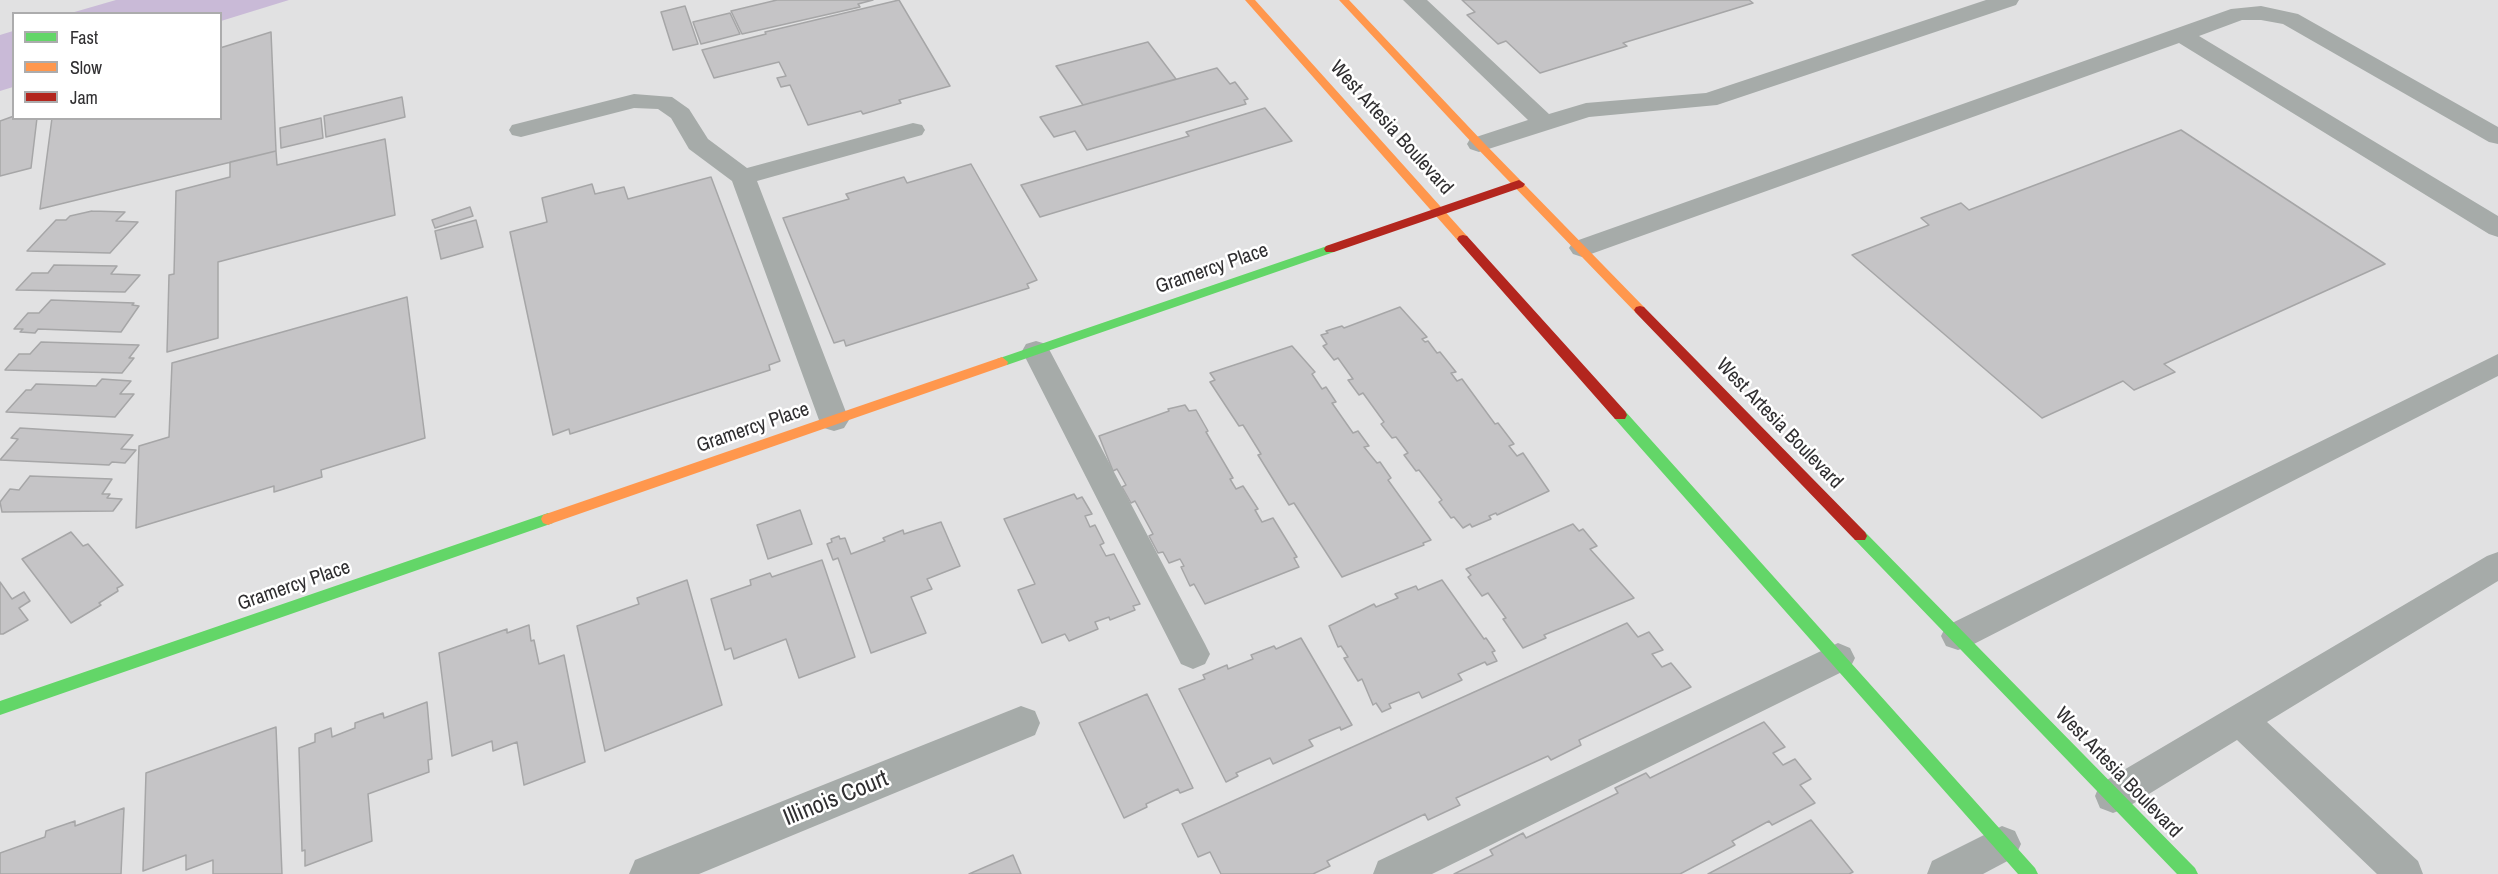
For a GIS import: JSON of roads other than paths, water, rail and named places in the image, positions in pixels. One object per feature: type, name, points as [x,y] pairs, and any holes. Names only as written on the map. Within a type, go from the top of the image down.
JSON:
[{"type":"main road","name":"West Artesia Boulevard","points":[[1250,0],[2029,874]]},
{"type":"main road","name":"West Artesia Boulevard","points":[[1344,0],[1479,144],[2189,874]]},
{"type":"main road","name":"Gramercy Place","points":[[0,708],[1519,184]]},
{"type":"street","name":"Illinois Court","points":[[650,874],[1021,723]]},
{"type":"lane","points":[[1414,0],[1545,123]]},
{"type":"lane","points":[[1479,144],[1586,110],[1709,100],[2008,0]]},
{"type":"lane","points":[[1582,248],[2239,14],[2261,13],[2290,19],[2498,138]]},
{"type":"lane","points":[[2181,35],[2498,228]]},
{"type":"lane","points":[[521,130],[634,101],[664,102],[681,114],[698,144],[743,177],[834,420]]},
{"type":"lane","points":[[743,177],[914,130]]},
{"type":"lane","points":[[1036,351],[1193,654]]},
{"type":"lane","points":[[1958,636],[2498,364]]},
{"type":"lane","points":[[2113,796],[2498,565]]},
{"type":"lane","points":[[1392,874],[1838,658]]},
{"type":"lane","points":[[2239,720],[2404,874]]},
{"type":"lane","points":[[1946,874],[2002,843]]}]
